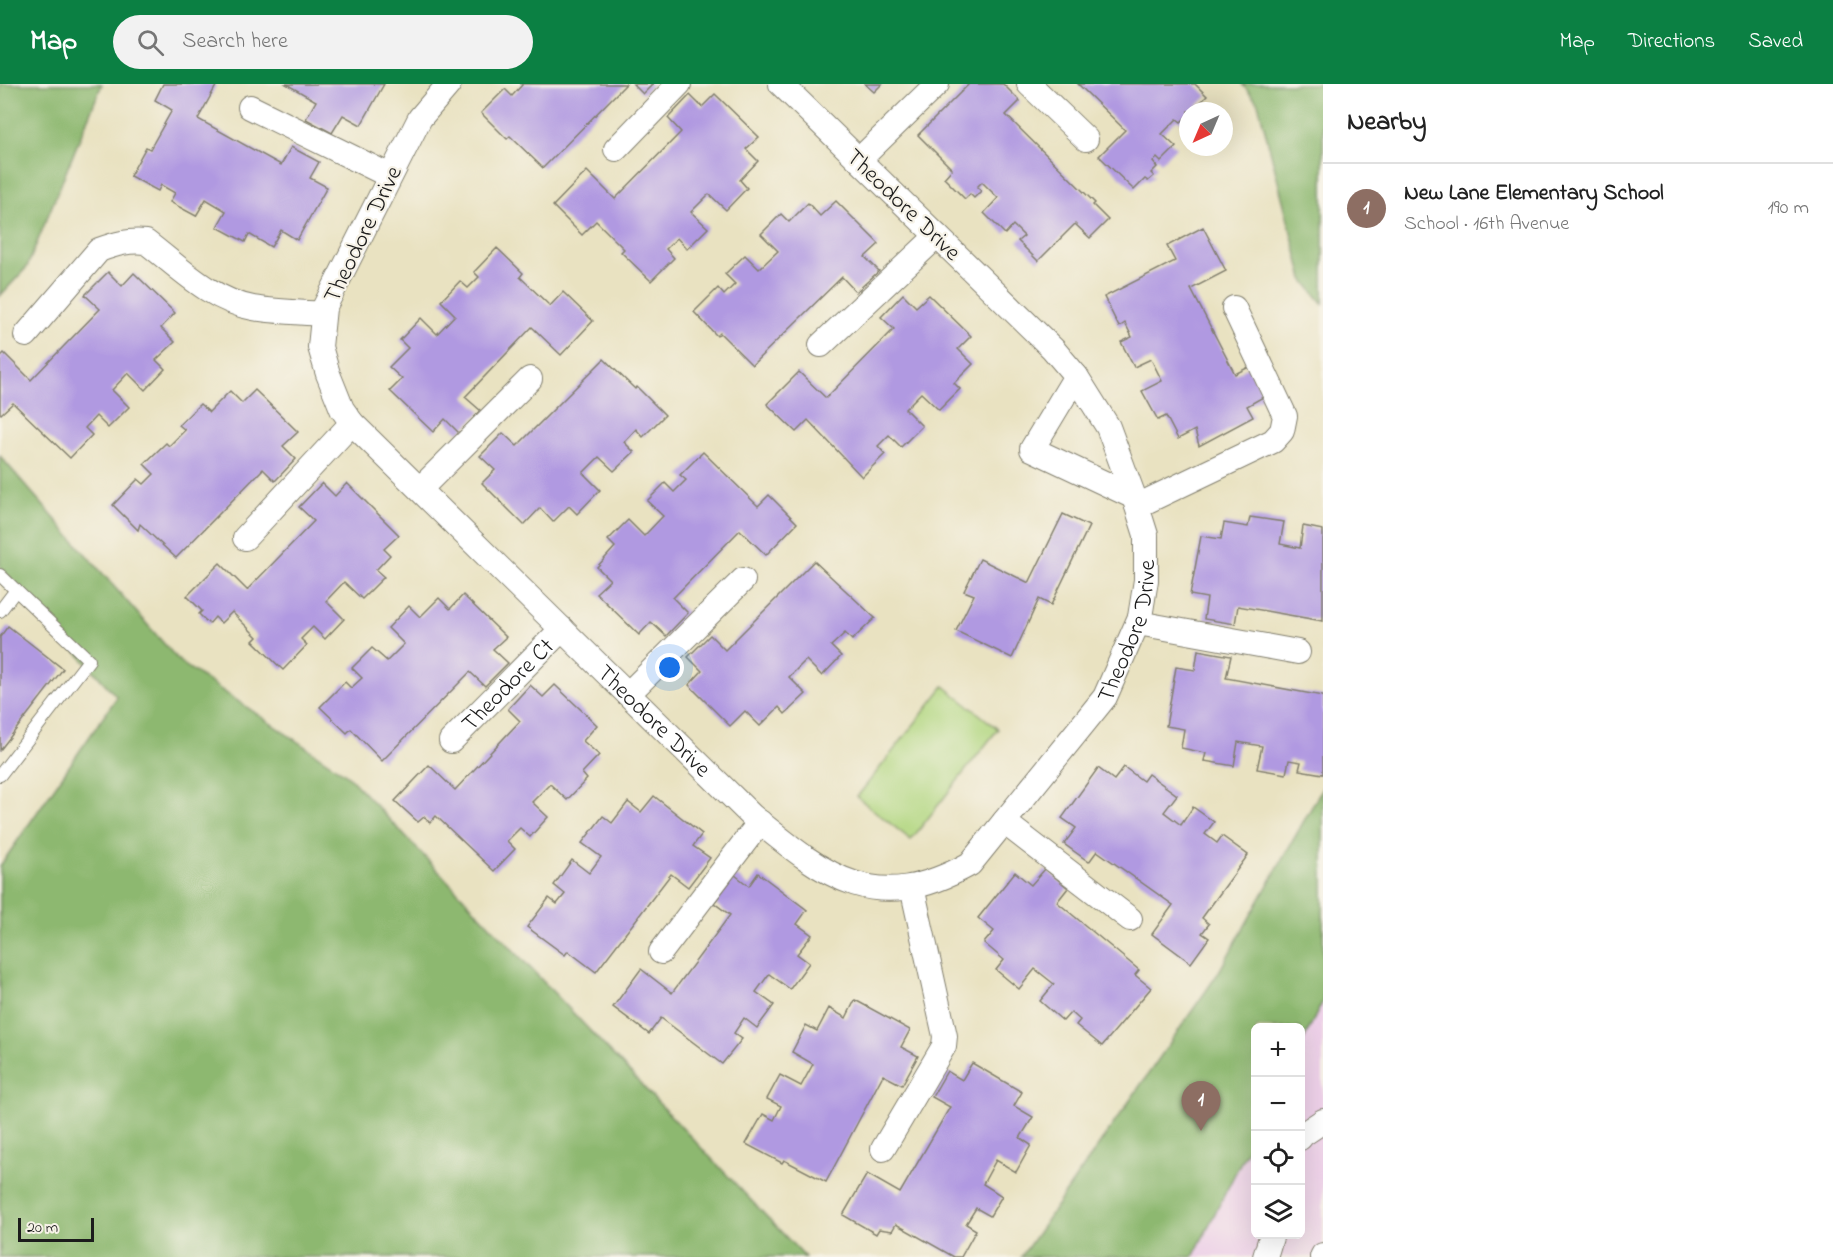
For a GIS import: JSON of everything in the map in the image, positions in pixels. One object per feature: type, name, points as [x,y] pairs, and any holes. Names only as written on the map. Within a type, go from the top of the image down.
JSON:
[{"type":"street","name":"Theodore Drive","points":[[449,84],[420,118],[324,308],[320,347],[342,409],[352,423],[628,694],[760,822],[801,856],[830,873],[863,887],[895,889],[922,886],[970,864],[1105,697],[1138,623],[1146,580],[1146,535],[1108,427],[1076,376],[1053,349],[781,84]]},
{"type":"street","points":[[616,149],[679,84]]},
{"type":"street","points":[[859,160],[937,84]]},
{"type":"street","points":[[1029,84],[1086,139]]},
{"type":"street","points":[[250,107],[390,176]]},
{"type":"street","points":[[822,345],[937,236]]},
{"type":"street","points":[[26,335],[99,250],[116,243],[134,240],[146,242],[203,287],[228,300],[252,308],[323,314]]},
{"type":"street","points":[[1076,376],[1032,449],[1136,502],[1273,441],[1282,431],[1285,416],[1234,308]]},
{"type":"street","points":[[420,489],[531,379]]},
{"type":"street","points":[[245,538],[352,423]]},
{"type":"street","points":[[628,694],[743,580]]},
{"type":"street","points":[[1138,623],[1298,652]]},
{"type":"street","name":"Theodore Ct","points":[[451,741],[562,629]]},
{"type":"street","points":[[661,952],[760,822]]},
{"type":"street","points":[[1004,822],[1130,919]]},
{"type":"street","points":[[883,1149],[944,1046],[945,1036],[912,887]]},
{"type":"street","points":[[1305,1132],[1323,1121]]},
{"type":"street","points":[[1265,1257],[1270,1239]]},
{"type":"lane","points":[[0,575],[89,660],[0,775]]},
{"type":"lane","points":[[0,611],[16,590]]},
{"type":"shaded area","points":[[1323,899],[1323,1257],[1050,1257]]},
{"type":"green space","points":[[0,84],[102,84],[27,267],[0,296]]},
{"type":"green space","points":[[1242,84],[1323,84],[1323,304],[1303,279],[1258,103]]},
{"type":"green space","points":[[0,456],[180,662],[347,775],[805,1257],[0,1257],[0,866],[117,697],[0,567]]},
{"type":"green space","points":[[944,686],[998,729],[911,840],[857,797]]},
{"type":"green space","points":[[1323,787],[1323,1001],[1305,1037],[1305,1023],[1251,1023],[1251,1142],[1193,1257],[1021,1257],[1217,975]]},
{"type":"building","points":[[163,84],[213,84],[216,86],[198,119],[281,165],[291,147],[319,162],[310,178],[327,187],[297,240],[281,230],[271,247],[249,234],[245,242],[217,227],[226,211],[206,199],[196,216],[170,202],[175,193],[161,185],[158,191],[130,176],[146,147],[150,149],[172,110],[155,100]]},
{"type":"building","points":[[286,84],[384,84],[361,125],[343,115],[332,133],[306,119],[316,101]]},
{"type":"building","points":[[521,84],[626,84],[543,168],[510,136],[507,139],[481,113],[505,89],[512,96]]},
{"type":"building","points":[[633,84],[653,84],[643,94]]},
{"type":"building","points":[[865,84],[882,84],[874,92]]},
{"type":"building","points":[[969,84],[1003,84],[1020,101],[1006,115],[1095,203],[1093,205],[1108,220],[1090,238],[1075,224],[1038,261],[1018,241],[1024,236],[1013,225],[1005,234],[984,213],[998,198],[982,182],[977,187],[981,191],[974,198],[970,194],[965,199],[944,178],[952,169],[918,135]]},
{"type":"building","points":[[1078,84],[1195,84],[1207,96],[1201,102],[1179,102],[1179,120],[1177,119],[1162,134],[1176,147],[1161,162],[1157,158],[1153,162],[1157,167],[1151,173],[1154,176],[1148,181],[1145,179],[1134,190],[1099,156],[1125,130]]},
{"type":"building","points":[[715,94],[759,137],[746,149],[758,161],[740,180],[747,188],[726,210],[709,194],[691,212],[708,228],[687,249],[677,238],[666,249],[674,258],[651,281],[621,252],[624,249],[596,221],[582,235],[553,206],[587,171],[615,199],[681,132],[668,118],[690,95],[702,107]]},
{"type":"building","points":[[836,201],[879,244],[865,257],[879,271],[856,292],[842,277],[752,365],[720,333],[717,336],[694,312],[718,288],[724,295],[735,284],[725,274],[745,255],[759,269],[778,251],[761,234],[781,214],[789,222],[808,203],[820,216]]},
{"type":"building","points":[[1203,227],[1226,271],[1191,289],[1235,374],[1249,367],[1265,396],[1247,406],[1253,417],[1199,446],[1195,430],[1178,439],[1166,416],[1158,420],[1142,391],[1162,381],[1151,359],[1134,367],[1121,342],[1132,337],[1125,323],[1119,327],[1104,297],[1175,261],[1167,246]]},
{"type":"building","points":[[497,248],[523,273],[520,277],[550,306],[563,292],[593,321],[561,355],[532,327],[465,397],[481,411],[459,433],[445,419],[433,432],[390,391],[402,379],[389,367],[408,348],[400,340],[421,318],[437,334],[455,315],[441,301],[460,281],[468,288],[479,277],[474,272]]},
{"type":"building","points":[[108,272],[122,286],[134,273],[175,313],[161,328],[175,342],[156,360],[165,369],[145,390],[128,373],[112,390],[129,407],[108,428],[96,416],[85,428],[92,435],[70,458],[13,403],[0,413],[0,357],[4,353],[31,380],[100,309],[85,295]]},
{"type":"building","points":[[903,294],[916,307],[929,295],[971,336],[958,349],[973,364],[954,383],[960,389],[939,410],[921,393],[905,409],[922,426],[901,447],[889,435],[878,446],[885,454],[862,477],[808,420],[796,432],[767,404],[799,372],[826,398],[894,329],[881,317]]},
{"type":"building","points":[[604,359],[665,415],[643,437],[636,429],[624,442],[634,452],[614,471],[599,457],[583,473],[600,490],[577,514],[569,506],[553,522],[540,508],[524,525],[482,483],[495,470],[480,456],[503,433],[517,446]]},
{"type":"building","points":[[255,390],[298,432],[283,446],[296,459],[275,481],[263,469],[176,558],[140,524],[138,530],[113,505],[138,479],[144,484],[154,474],[144,464],[166,443],[169,446],[185,430],[179,425],[200,404],[209,412],[230,391],[242,403]]},
{"type":"building","points":[[703,452],[758,506],[769,495],[797,523],[766,555],[740,530],[673,598],[688,613],[666,636],[651,622],[639,635],[596,593],[610,580],[597,567],[615,547],[608,540],[628,520],[644,536],[663,516],[647,501],[665,483],[674,492],[686,480],[680,475]]},
{"type":"building","points":[[322,483],[335,496],[347,483],[399,535],[384,549],[390,555],[376,570],[384,577],[362,599],[344,582],[326,601],[344,619],[325,639],[313,627],[301,639],[307,645],[283,670],[253,641],[257,637],[232,612],[221,623],[215,617],[209,624],[199,614],[202,611],[187,596],[220,563],[247,590],[314,521],[299,507]]},
{"type":"building","points":[[1063,514],[1089,526],[1051,605],[1039,599],[1012,658],[956,631],[974,595],[964,591],[980,559],[1029,583]]},
{"type":"building","points":[[1250,517],[1284,522],[1280,544],[1300,548],[1303,526],[1323,530],[1323,621],[1238,606],[1235,624],[1204,619],[1207,598],[1190,595],[1201,536],[1221,539],[1224,523],[1248,527]]},
{"type":"building","points":[[814,561],[875,618],[852,640],[845,633],[831,646],[841,656],[822,676],[806,660],[789,677],[806,694],[785,714],[779,707],[760,726],[745,711],[730,726],[689,685],[702,671],[688,657],[710,635],[725,650]]},
{"type":"building","points":[[463,595],[506,637],[493,649],[508,663],[485,686],[470,672],[382,761],[351,729],[347,733],[320,707],[345,682],[351,688],[362,678],[352,668],[372,648],[387,661],[404,644],[388,628],[409,606],[420,617],[439,598],[450,609]]},
{"type":"building","points":[[8,626],[63,669],[0,750],[0,637]]},
{"type":"building","points":[[1198,650],[1231,656],[1226,678],[1323,696],[1323,774],[1299,770],[1301,762],[1289,760],[1286,774],[1257,769],[1262,746],[1238,742],[1234,766],[1204,761],[1206,753],[1181,748],[1184,729],[1166,726],[1176,667],[1195,670]]},
{"type":"building","points":[[530,685],[543,697],[555,685],[597,725],[583,741],[599,755],[582,773],[587,779],[567,800],[550,784],[532,802],[548,817],[530,837],[520,828],[507,841],[515,849],[494,871],[436,816],[430,823],[424,817],[418,822],[395,801],[429,765],[455,790],[520,721],[508,709]]},
{"type":"building","points":[[1124,767],[1143,781],[1148,774],[1177,795],[1164,812],[1181,825],[1193,807],[1214,822],[1205,834],[1217,843],[1222,836],[1248,855],[1202,918],[1209,924],[1202,933],[1209,938],[1191,963],[1152,934],[1173,905],[1097,851],[1089,862],[1064,844],[1076,828],[1062,818],[1098,768],[1114,780]]},
{"type":"building","points":[[654,796],[702,834],[693,846],[710,858],[688,887],[671,874],[596,972],[568,951],[565,955],[527,927],[549,898],[557,904],[565,894],[554,885],[572,860],[589,873],[601,857],[582,843],[603,816],[612,823],[628,802],[641,812]]},
{"type":"building","points":[[1045,869],[1068,888],[1057,902],[1139,970],[1135,975],[1151,988],[1102,1046],[1076,1025],[1080,1020],[1071,1012],[1063,1021],[1040,1001],[1054,984],[1035,969],[1019,989],[996,970],[1004,960],[984,943],[994,931],[978,918],[1015,872],[1031,885]]},
{"type":"building","points":[[758,873],[807,910],[797,924],[812,935],[797,954],[809,963],[790,989],[769,974],[756,992],[774,1005],[757,1028],[744,1018],[734,1033],[742,1039],[722,1064],[661,1018],[649,1034],[613,1007],[641,969],[672,993],[730,915],[714,903],[735,875],[749,886]]},
{"type":"building","points":[[855,1000],[910,1030],[901,1047],[918,1056],[902,1085],[883,1075],[826,1182],[784,1160],[782,1163],[746,1144],[763,1114],[774,1120],[781,1106],[767,1099],[780,1075],[801,1086],[813,1064],[792,1052],[806,1025],[817,1031],[829,1008],[846,1018]]},
{"type":"building","points":[[972,1063],[1022,1092],[1014,1106],[1033,1117],[1020,1138],[1031,1145],[1016,1172],[996,1160],[983,1184],[1002,1196],[990,1216],[976,1208],[966,1224],[976,1230],[961,1257],[954,1257],[896,1224],[892,1231],[879,1229],[876,1234],[843,1215],[867,1174],[900,1193],[950,1107],[932,1097],[947,1071],[962,1080]]},
{"type":"place","name":"New Lane Elementary School","points":[[1201,1131]]}]
